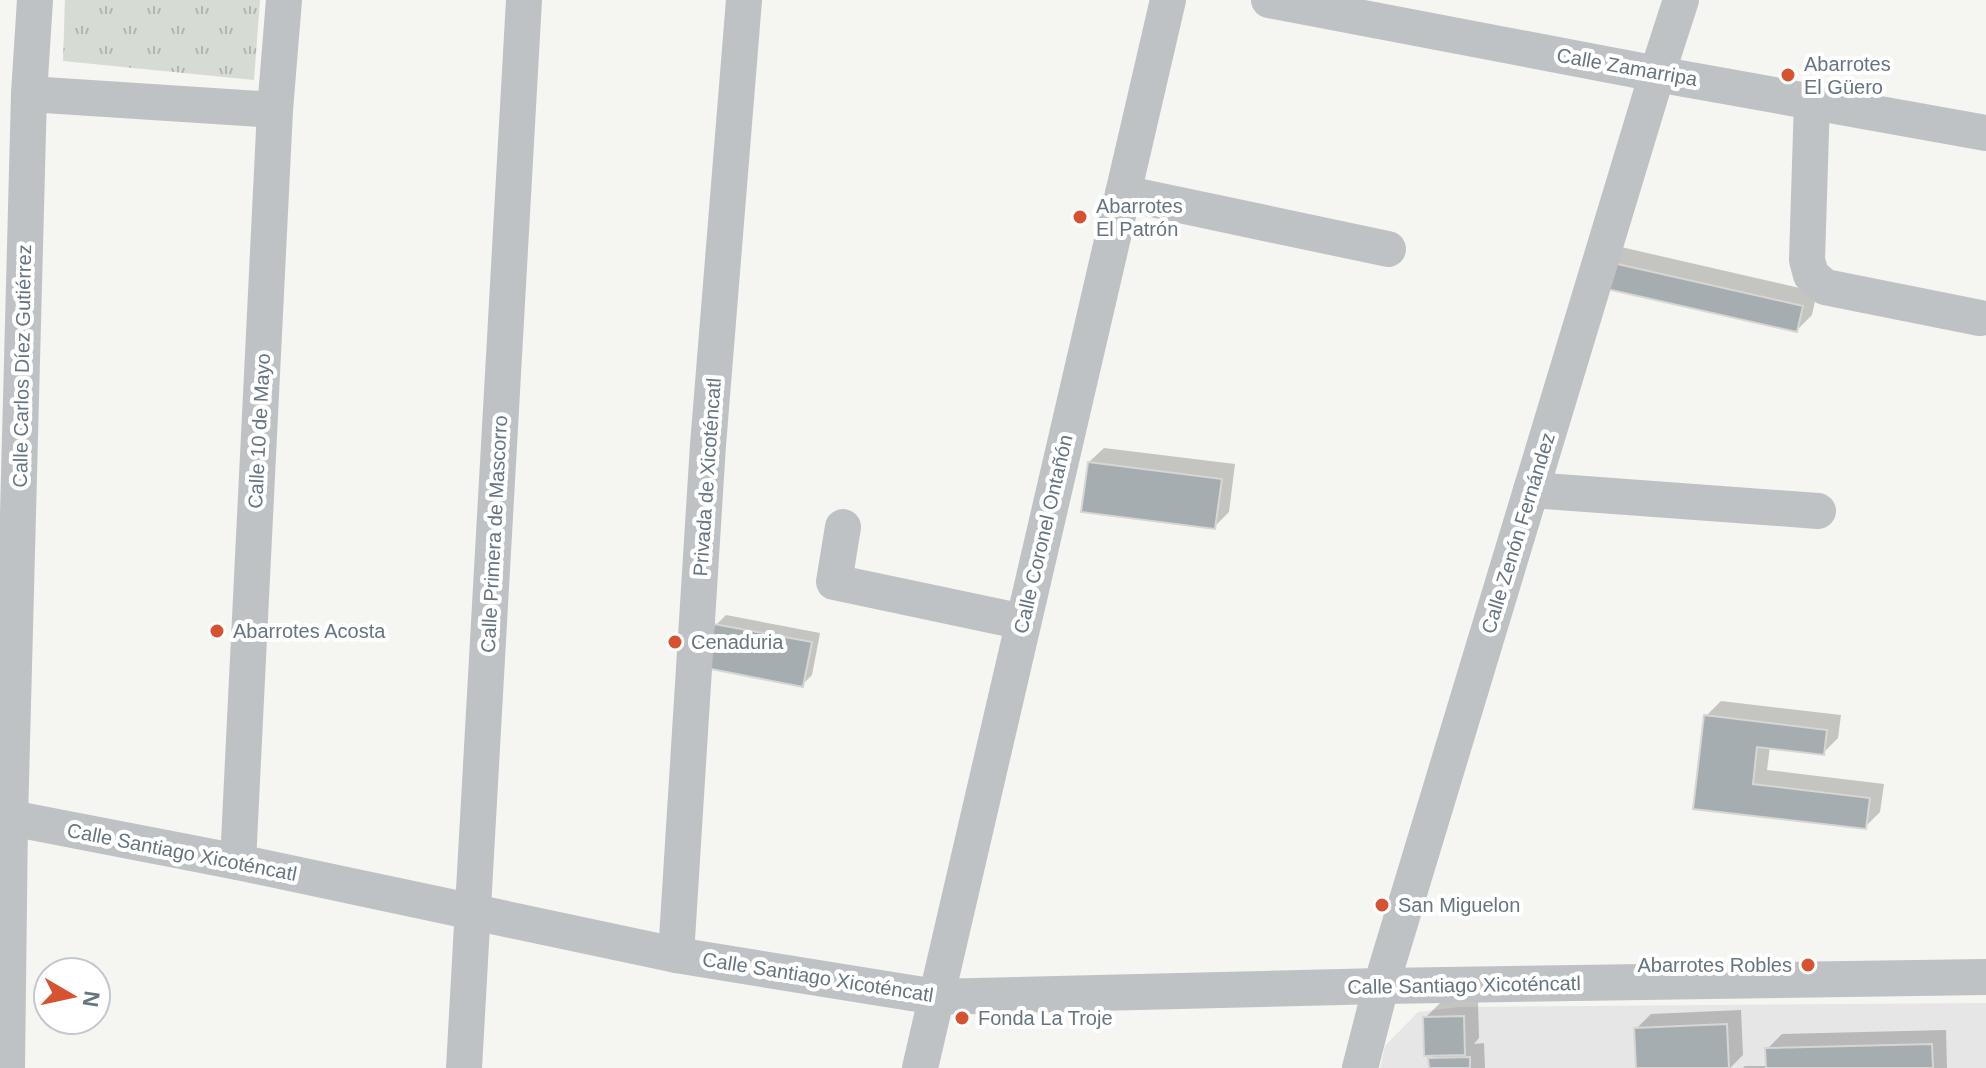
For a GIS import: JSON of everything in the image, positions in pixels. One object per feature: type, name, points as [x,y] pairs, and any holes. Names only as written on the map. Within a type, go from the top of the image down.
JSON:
[{"type":"street","name":"Calle Carlos Díez Gutiérrez","points":[[7,1068],[5,818],[29,94],[35,0]]},
{"type":"street","name":"Calle 10 de Mayo","points":[[238,862],[275,110],[284,0]]},
{"type":"street","name":"Calle Primera de Mascorro","points":[[464,1068],[524,0]]},
{"type":"street","name":"Privada de Xicoténcatl","points":[[676,955],[708,445],[744,0]]},
{"type":"street","name":"Calle Coronel Ontañón","points":[[920,1068],[1168,0]]},
{"type":"street","name":"Calle Zamarripa","points":[[1269,0],[1986,133]]},
{"type":"street","name":"Calle Zenón Fernández","points":[[1360,1068],[1381,986],[1681,0]]},
{"type":"street","points":[[29,94],[275,110]]},
{"type":"street","points":[[1812,100],[1807,260],[1811,275],[1825,287],[1980,318]]},
{"type":"street","points":[[1123,193],[1388,249]]},
{"type":"street","points":[[1531,490],[1818,511]]},
{"type":"street","points":[[843,527],[834,582],[1023,622]]},
{"type":"street","name":"Calle Santiago Xicoténcatl","points":[[5,818],[238,862],[676,955],[936,997],[1381,986],[1986,977]]},
{"type":"shaded area","points":[[1986,1003],[1986,1068],[1380,1068],[1385,1046],[1418,1012],[1459,1007]]},
{"type":"green space","points":[[65,0],[260,0],[254,80],[63,61]]},
{"type":"building","points":[[1604,261],[1803,306],[1797,332],[1598,287]]},
{"type":"building","points":[[1088,462],[1222,479],[1215,529],[1081,512]]},
{"type":"building","points":[[714,624],[812,642],[803,687],[706,668]]},
{"type":"building","points":[[1704,715],[1827,730],[1824,755],[1757,747],[1753,784],[1870,798],[1866,829],[1693,809]]},
{"type":"building","points":[[1464,1016],[1465,1055],[1424,1056],[1423,1017]]},
{"type":"building","points":[[1727,1024],[1729,1068],[1636,1068],[1634,1028]]},
{"type":"building","points":[[1932,1044],[1933,1068],[1766,1068],[1765,1048]]},
{"type":"building","points":[[1470,1057],[1470,1068],[1429,1068],[1428,1058]]},
{"type":"place","name":"Abarrotes El Güero","points":[[1788,75]]},
{"type":"place","name":"Abarrotes El Patrón","points":[[1080,217]]},
{"type":"place","name":"Abarrotes Acosta","points":[[217,631]]},
{"type":"place","name":"Cenaduria","points":[[675,642]]},
{"type":"place","name":"San Miguelon","points":[[1382,905]]},
{"type":"place","name":"Abarrotes Robles","points":[[1808,965]]},
{"type":"place","name":"Fonda La Troje","points":[[962,1018]]}]
